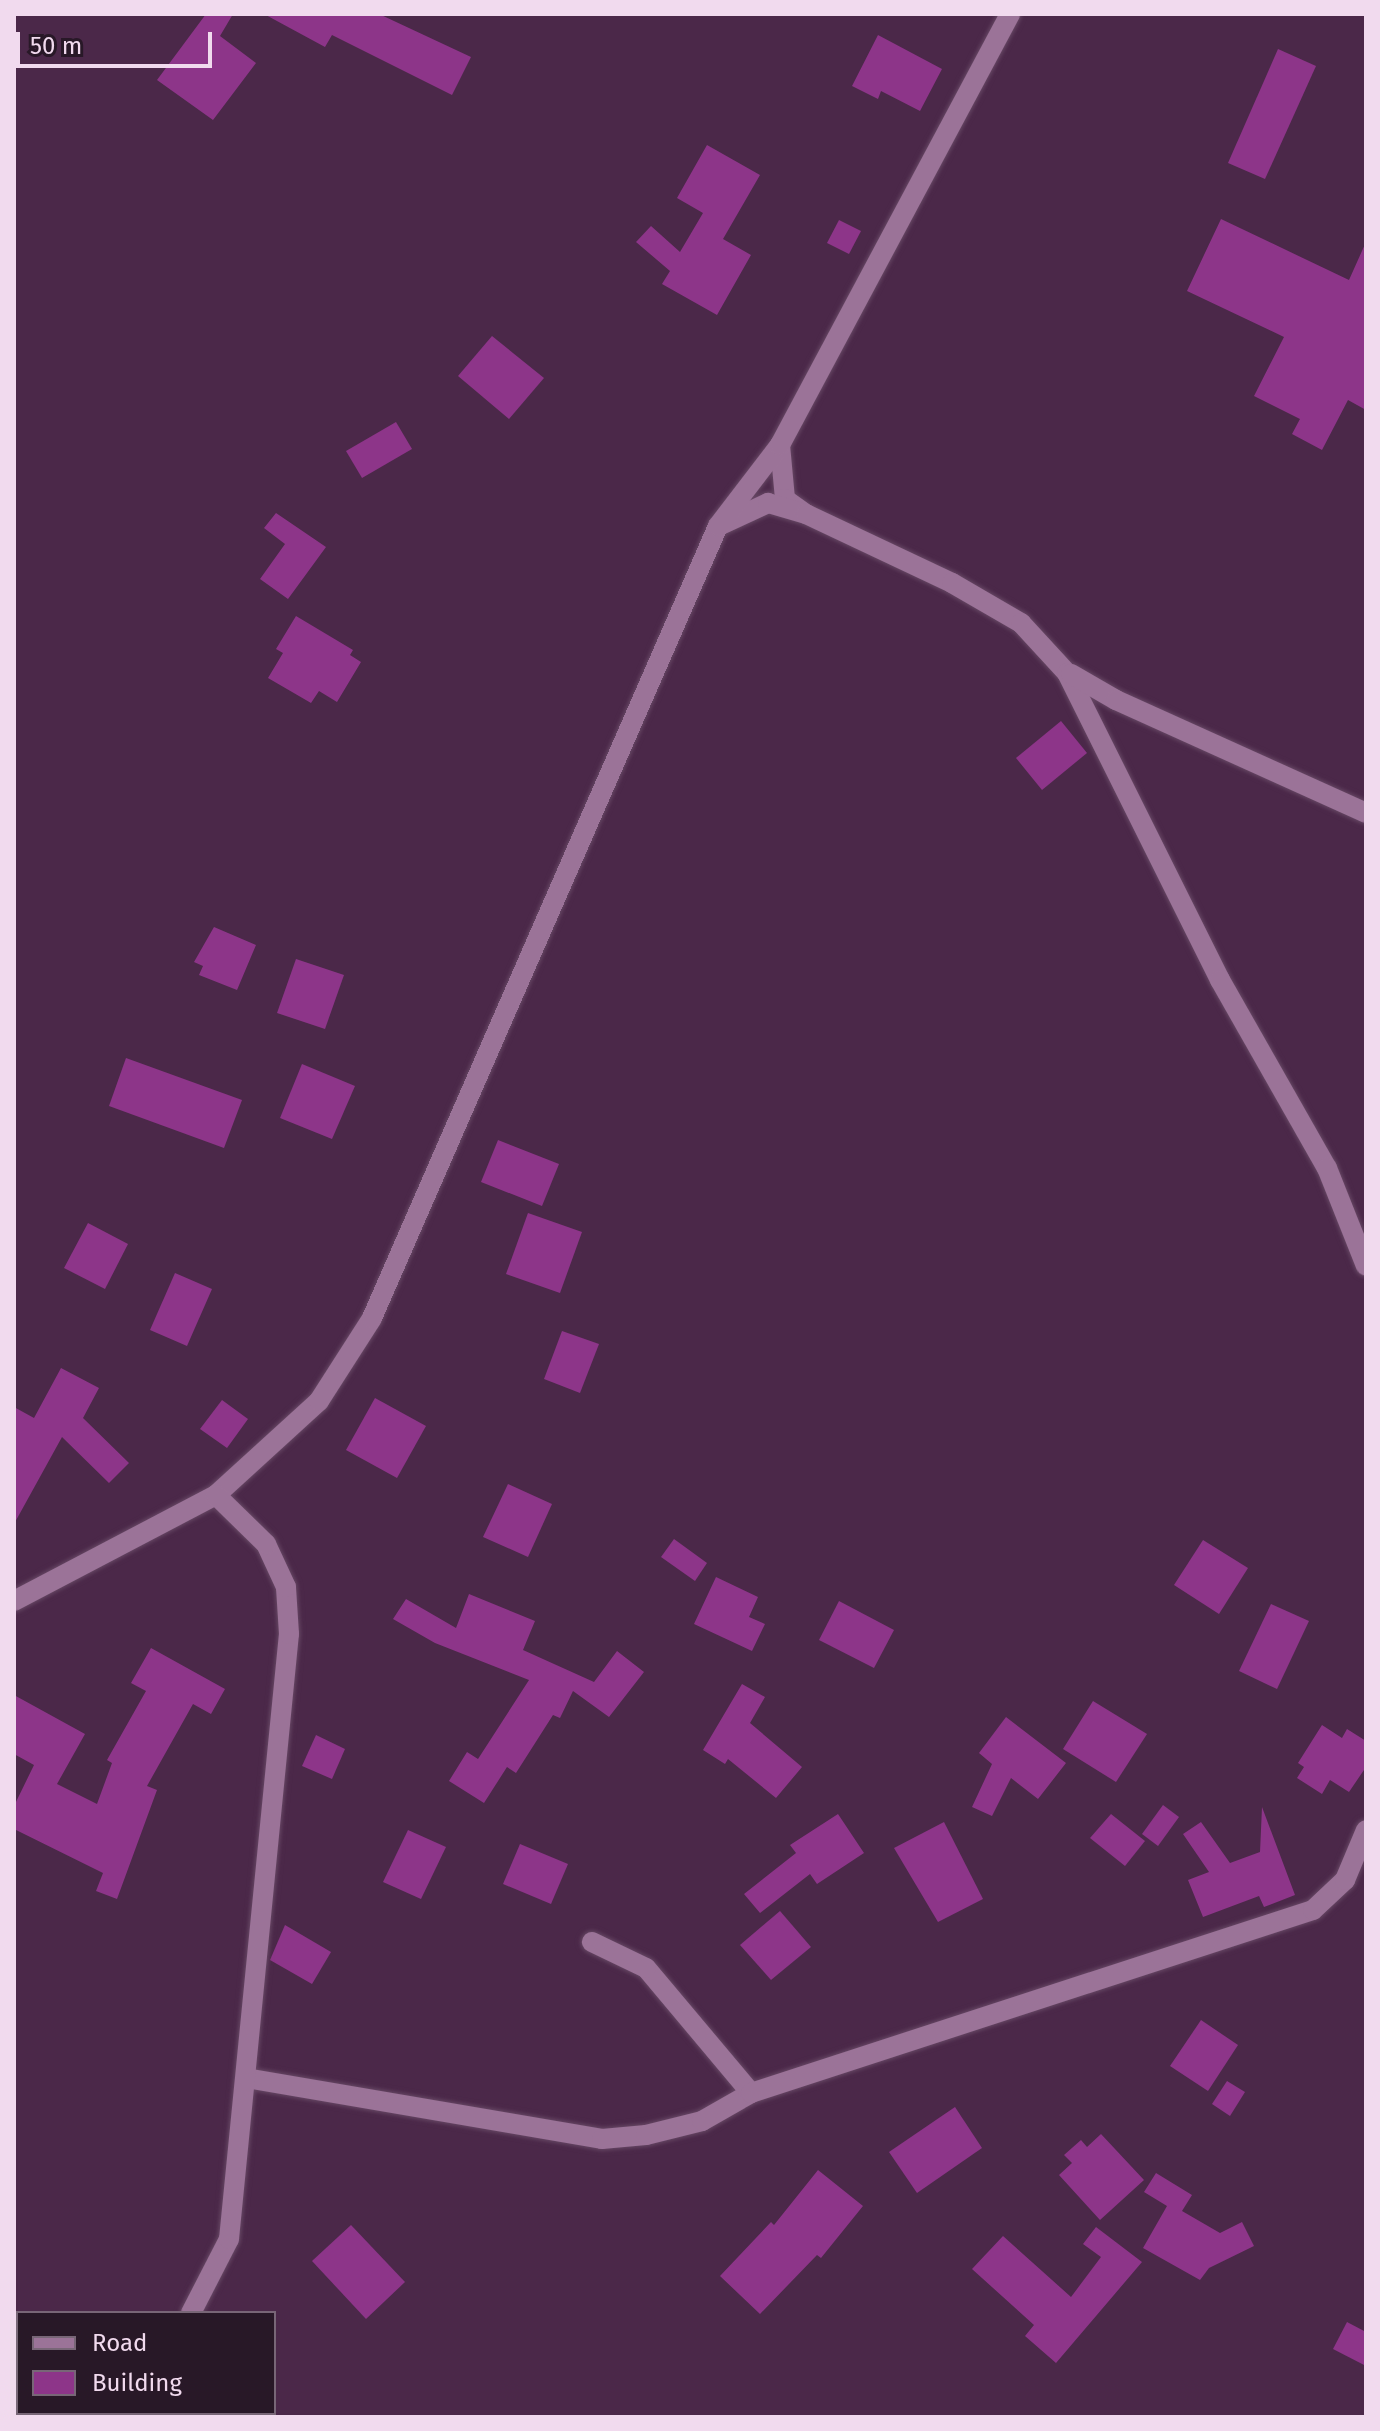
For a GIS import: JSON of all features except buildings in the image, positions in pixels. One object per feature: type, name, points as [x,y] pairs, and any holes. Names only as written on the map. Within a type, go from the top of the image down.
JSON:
[{"type":"street","points":[[14,1601],[216,1495],[319,1401],[372,1318],[718,526],[780,445],[1010,14]]},
{"type":"street","points":[[780,445],[785,499],[806,514]]},
{"type":"street","points":[[718,526],[768,503],[806,514],[952,583],[1021,623],[1067,673],[1220,980],[1327,1168],[1366,1266]]},
{"type":"street","points":[[1067,673],[1116,700],[1366,813]]},
{"type":"street","points":[[192,2311],[229,2239],[289,1634],[286,1587],[266,1544],[216,1495]]},
{"type":"street","points":[[246,2078],[602,2139],[646,2135],[702,2121],[751,2093],[1313,1910],[1345,1880],[1366,1830]]},
{"type":"street","points":[[592,1942],[646,1968],[751,2093]]}]
